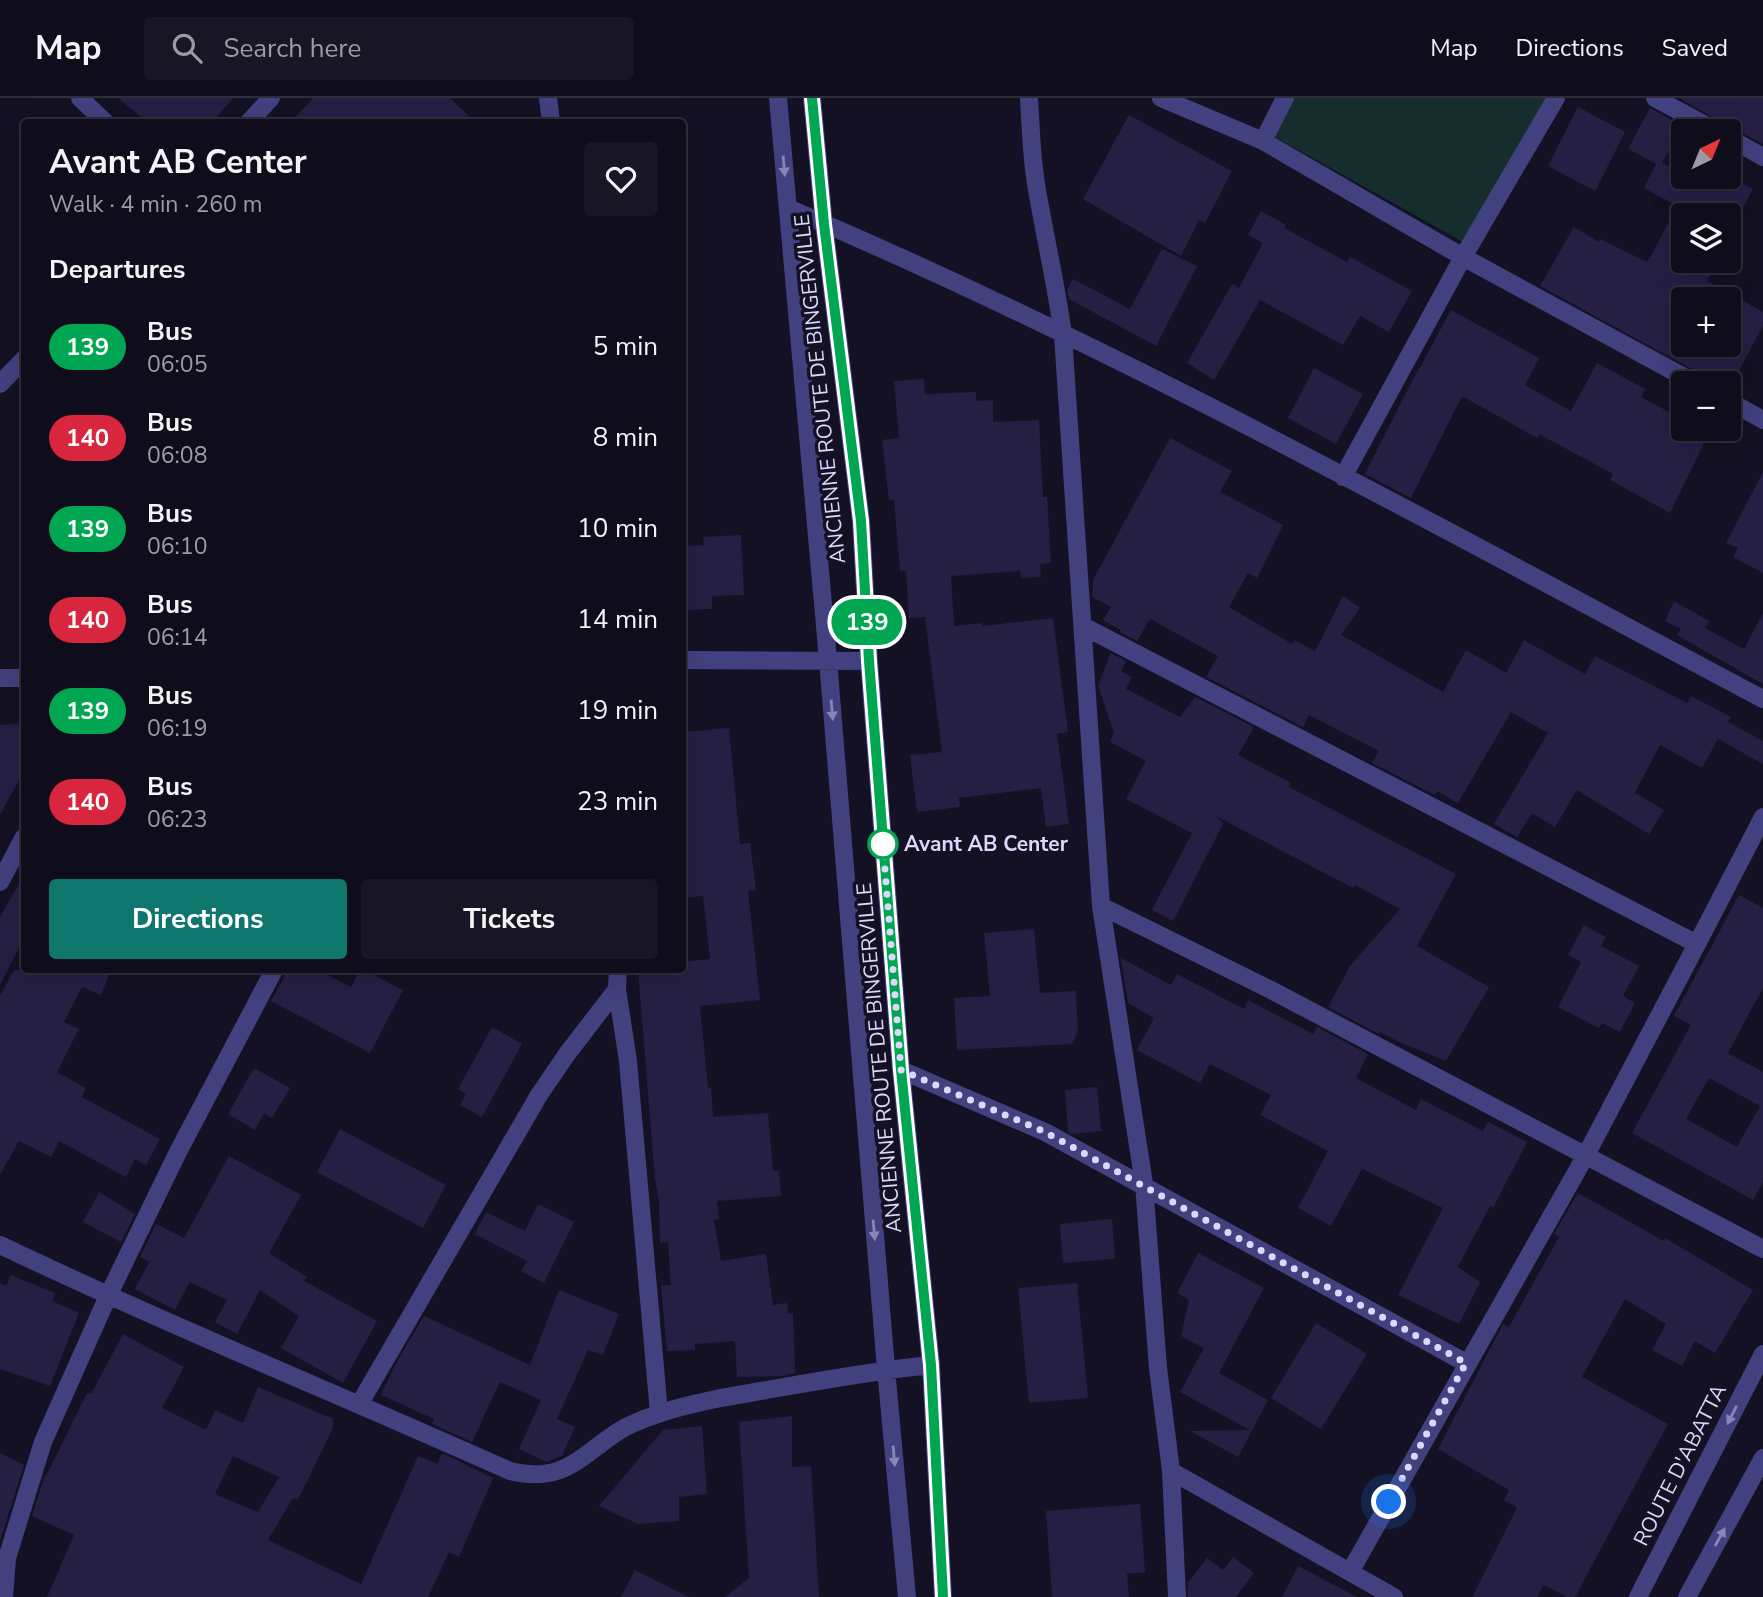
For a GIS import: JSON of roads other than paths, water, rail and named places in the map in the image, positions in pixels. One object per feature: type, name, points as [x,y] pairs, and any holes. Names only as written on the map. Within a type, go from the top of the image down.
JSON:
[{"type":"street","points":[[80,98],[102,119]]},
{"type":"street","points":[[252,119],[271,98]]},
{"type":"street","points":[[548,98],[551,119]]},
{"type":"street","name":"ANCIENNE ROUTE DE BINGERVILLE","points":[[778,98],[907,1597]]},
{"type":"street","name":"ANCIENNE ROUTE DE BINGERVILLE","points":[[812,98],[824,224],[861,521],[869,661],[901,1070],[931,1365],[943,1597]]},
{"type":"street","points":[[1028,98],[1037,189],[1057,289],[1063,335],[1101,905],[1144,1184],[1158,1368],[1171,1471],[1177,1597]]},
{"type":"street","points":[[1161,98],[1263,141],[1463,257],[1673,371]]},
{"type":"street","points":[[1263,141],[1285,98]]},
{"type":"street","points":[[1343,477],[1463,257],[1556,98]]},
{"type":"street","points":[[1656,98],[1694,119]]},
{"type":"street","points":[[1741,145],[1763,157]]},
{"type":"street","points":[[788,208],[1063,335],[1213,409],[1763,699]]},
{"type":"street","points":[[0,384],[21,362]]},
{"type":"street","points":[[1741,408],[1763,420]]},
{"type":"street","points":[[1083,626],[1697,944]]},
{"type":"street","points":[[686,660],[869,661]]},
{"type":"street","points":[[0,678],[21,678]]},
{"type":"street","points":[[1350,1572],[1586,1155],[1763,817]]},
{"type":"street","points":[[0,882],[21,843]]},
{"type":"street","points":[[1101,905],[1271,990],[1763,1249]]},
{"type":"street","points":[[4,1597],[7,1558],[43,1442],[108,1296],[178,1152],[272,973]]},
{"type":"street","points":[[618,973],[617,989],[628,1061],[659,1413]]},
{"type":"street","points":[[360,1404],[540,1095],[567,1054],[617,989]]},
{"type":"street","points":[[901,1070],[1045,1132],[1466,1363]]},
{"type":"street","points":[[0,1245],[108,1296],[510,1471],[530,1476],[553,1473],[573,1464],[622,1429],[659,1413],[737,1395],[886,1369],[931,1365]]},
{"type":"street","name":"ROUTE D'ABATTA","points":[[1639,1597],[1763,1354]]},
{"type":"street","points":[[1687,1597],[1763,1458]]},
{"type":"street","points":[[1171,1471],[1394,1597]]},
{"type":"place","name":"Avant AB Center","points":[[883,844]]}]
